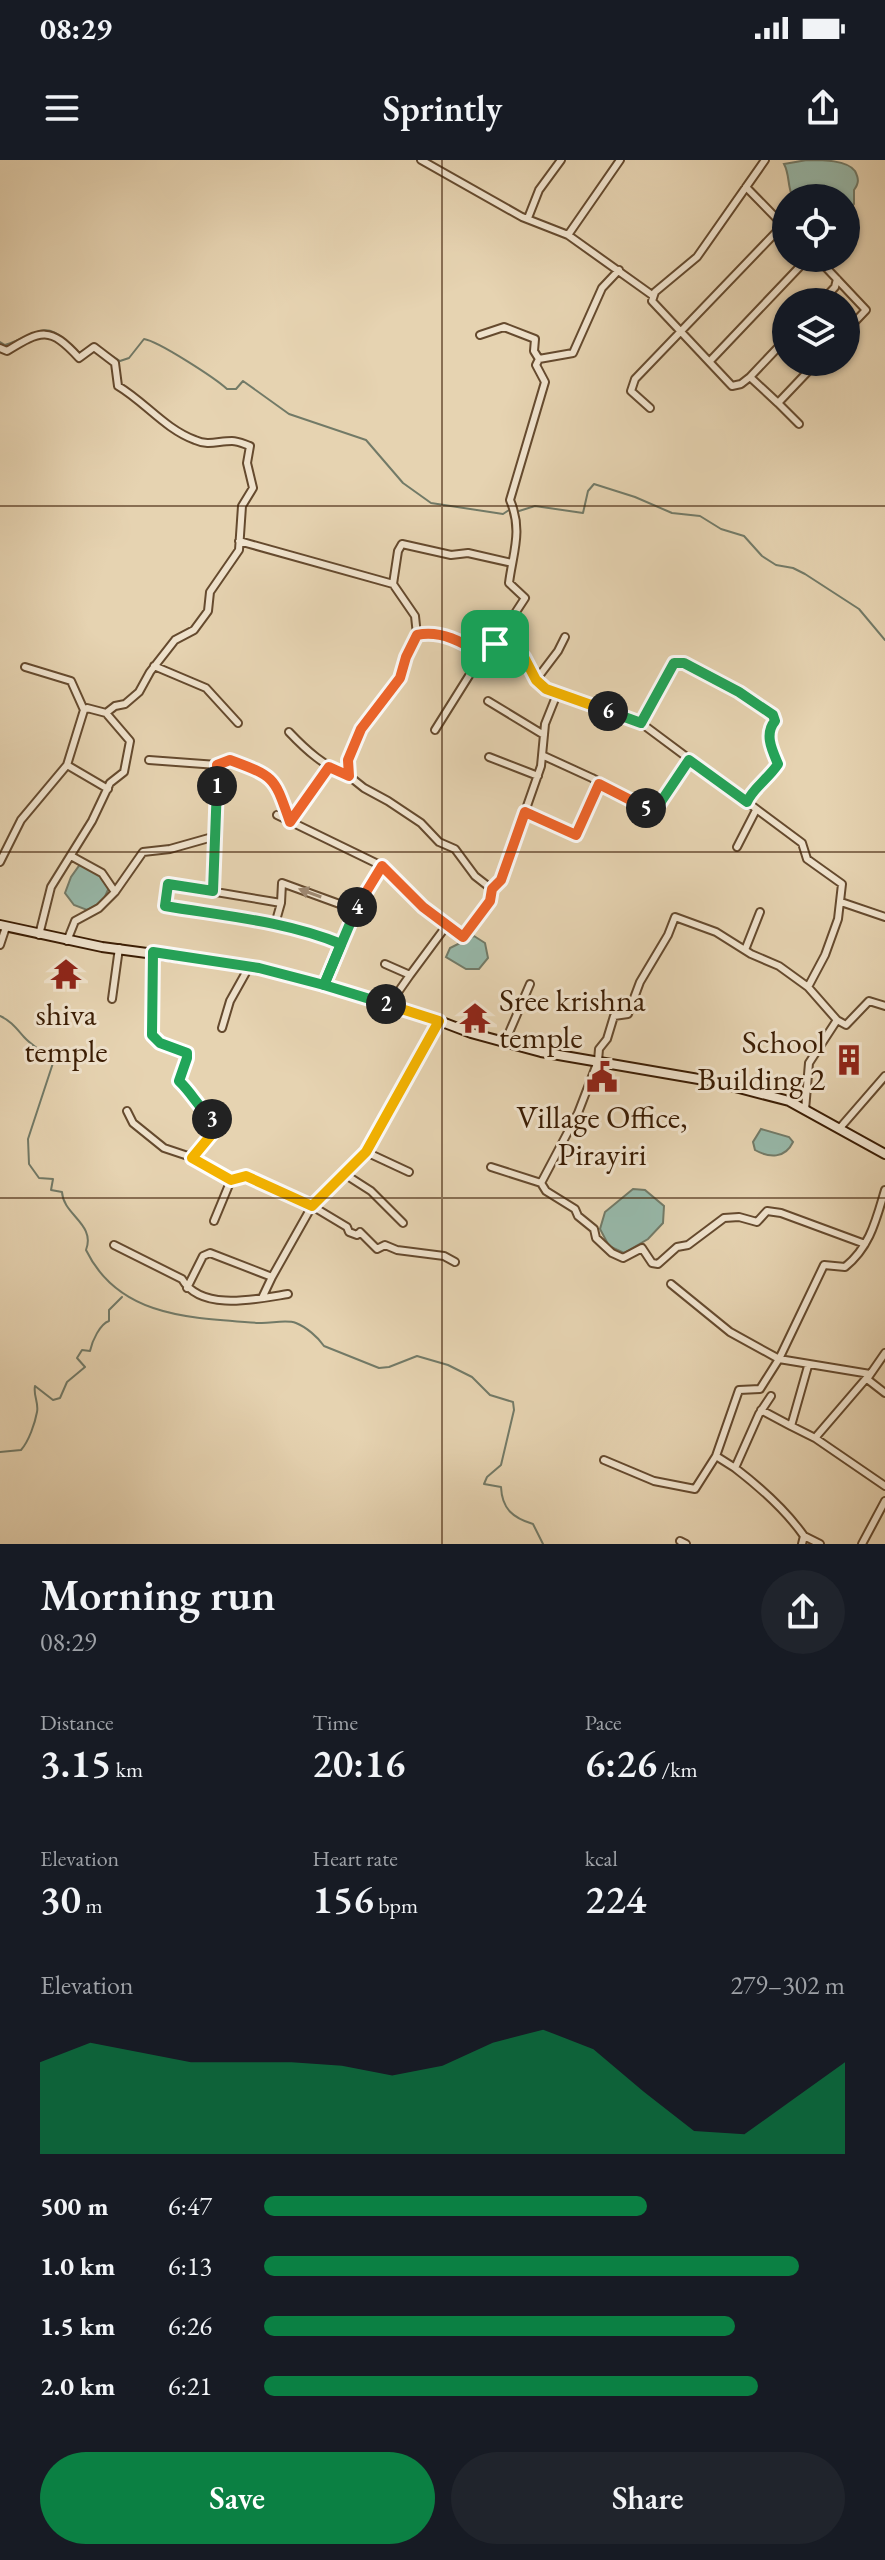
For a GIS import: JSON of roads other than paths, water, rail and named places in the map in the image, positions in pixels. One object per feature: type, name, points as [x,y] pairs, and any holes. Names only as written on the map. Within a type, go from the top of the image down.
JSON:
[{"type":"main road","points":[[3,926],[67,941],[249,967],[324,985],[541,1052],[716,1082],[789,1101],[885,1154]]},
{"type":"street","points":[[421,160],[522,217],[568,235],[619,270],[652,295],[653,303],[732,386],[750,377],[772,354]]},
{"type":"street","points":[[528,218],[539,190],[561,160]]},
{"type":"street","points":[[568,235],[620,160]]},
{"type":"street","points":[[652,295],[697,257],[765,160]]},
{"type":"street","points":[[746,187],[772,214]]},
{"type":"street","points":[[650,408],[631,391],[632,385],[772,238]]},
{"type":"street","points":[[539,359],[573,353],[602,288],[619,270]]},
{"type":"street","points":[[710,361],[795,272]]},
{"type":"street","points":[[830,272],[845,288]]},
{"type":"street","points":[[834,288],[837,279]]},
{"type":"street","points":[[480,335],[504,327],[525,334],[535,339],[534,351],[539,359]]},
{"type":"street","points":[[0,348],[7,351],[43,333],[62,339],[79,358],[94,347],[115,363],[118,386],[136,396],[164,423],[194,440],[208,444],[233,441],[250,446],[247,463],[253,488],[242,506],[239,550],[210,592],[208,611],[194,630],[175,640],[154,666],[139,692],[125,704],[115,706],[106,713]]},
{"type":"street","points":[[435,730],[482,655],[495,644],[525,598],[509,583],[518,531],[517,516],[510,500],[545,382],[536,365],[539,359]]},
{"type":"street","points":[[778,403],[804,376]]},
{"type":"street","points":[[750,377],[799,424]]},
{"type":"street","points":[[239,541],[393,584],[415,616],[417,635],[400,678],[361,729],[348,760],[349,776]]},
{"type":"street","points":[[393,584],[402,544],[451,555],[468,553],[512,563]]},
{"type":"street","points":[[417,635],[424,633],[459,640],[482,655]]},
{"type":"street","points":[[536,680],[565,637]]},
{"type":"street","points":[[495,644],[500,643],[524,657],[536,680],[546,689],[641,723],[756,810],[763,812],[802,843],[807,859],[839,880],[842,884],[841,902],[829,944],[808,987]]},
{"type":"street","points":[[641,723],[674,663],[684,663],[707,674],[773,715],[775,721],[770,729],[770,744],[778,764],[765,782],[751,792],[747,802]]},
{"type":"street","points":[[154,666],[206,688],[238,723]]},
{"type":"street","points":[[0,862],[21,820],[67,765],[84,710],[71,681],[25,667]]},
{"type":"street","points":[[277,815],[382,866],[423,907],[463,937],[490,901],[492,889],[501,880],[538,776],[544,756],[545,724],[557,694]]},
{"type":"street","points":[[488,701],[544,735]]},
{"type":"street","points":[[39,935],[47,896],[110,783],[124,772],[130,741],[106,713],[84,710]]},
{"type":"street","points":[[289,732],[329,767],[349,776],[421,823],[439,842],[455,849],[475,876],[492,889]]},
{"type":"street","points":[[544,756],[654,812],[689,760]]},
{"type":"street","points":[[489,757],[538,776]]},
{"type":"street","points":[[149,760],[217,765],[230,760],[271,778],[277,785],[290,822]]},
{"type":"street","points":[[67,765],[108,789]]},
{"type":"street","points":[[213,891],[217,765]]},
{"type":"street","points":[[290,822],[329,767]]},
{"type":"street","points":[[525,812],[576,835],[599,784]]},
{"type":"street","points":[[737,847],[756,810]]},
{"type":"street","points":[[67,941],[75,921],[99,908],[115,892],[143,852],[170,849],[216,836]]},
{"type":"street","points":[[71,856],[102,873],[115,892]]},
{"type":"street","points":[[324,985],[356,910],[382,866]]},
{"type":"street","points":[[275,924],[282,883],[356,910]]},
{"type":"street","points":[[281,903],[168,884],[165,906],[275,924],[341,944]]},
{"type":"street","points":[[841,902],[885,917]]},
{"type":"street","points":[[745,950],[760,912]]},
{"type":"street","points":[[541,1183],[578,1113],[598,1061],[599,1049],[607,1039],[614,1016],[628,1014],[640,982],[675,917],[716,932],[779,966],[808,987],[837,1020],[846,1025],[869,1001],[885,1006]]},
{"type":"street","points":[[389,1005],[447,925]]},
{"type":"street","points":[[0,945],[3,926]]},
{"type":"street","points":[[112,999],[119,948]]},
{"type":"street","points":[[153,952],[152,1035],[160,1043],[187,1053],[179,1081],[193,1094],[197,1106],[216,1124],[216,1129],[192,1158]]},
{"type":"street","points":[[385,964],[410,975]]},
{"type":"street","points":[[222,1028],[230,1001],[249,967]]},
{"type":"street","points":[[505,1042],[530,984]]},
{"type":"street","points":[[805,1110],[809,1082],[807,1069],[837,1020]]},
{"type":"street","points":[[262,1298],[312,1206],[366,1152],[439,1021]]},
{"type":"street","points":[[839,1129],[885,1076]]},
{"type":"street","points":[[127,1111],[133,1123],[164,1148],[192,1158],[231,1180],[246,1176],[312,1206],[347,1227],[349,1232],[357,1235],[360,1232],[377,1249],[385,1245],[408,1252],[444,1256],[455,1262]]},
{"type":"street","points":[[366,1152],[409,1172]]},
{"type":"street","points":[[491,1167],[541,1183],[546,1191],[575,1209],[578,1216],[594,1229],[596,1238],[612,1253],[623,1258],[642,1248],[652,1263],[658,1264],[677,1247],[688,1245],[724,1218],[739,1217],[757,1222],[767,1211],[781,1213],[865,1244]]},
{"type":"street","points":[[346,1175],[371,1191],[403,1223]]},
{"type":"street","points":[[214,1221],[231,1180]]},
{"type":"street","points":[[604,1460],[654,1481],[695,1489],[716,1456],[739,1390],[760,1389],[779,1359],[824,1265],[845,1267],[860,1255],[873,1230],[885,1190]]},
{"type":"street","points":[[114,1245],[182,1279],[187,1288],[203,1296],[230,1301],[288,1294]]},
{"type":"street","points":[[187,1288],[203,1256],[210,1253],[272,1277]]},
{"type":"street","points":[[671,1284],[730,1332],[779,1359],[870,1374]]},
{"type":"street","points":[[815,1438],[885,1353]]},
{"type":"street","points":[[791,1426],[808,1366]]},
{"type":"street","points":[[870,1374],[867,1379],[885,1393]]},
{"type":"street","points":[[735,1468],[761,1410],[771,1396]]},
{"type":"street","points":[[761,1410],[815,1438],[885,1486]]},
{"type":"street","points":[[716,1456],[777,1504],[803,1540],[820,1544]]},
{"type":"street","points":[[862,1544],[885,1501]]},
{"type":"waterway","points":[[0,342],[5,345],[44,330],[58,335],[79,353],[89,347]]},
{"type":"waterway","points":[[95,345],[120,361],[129,358],[144,339],[151,341],[227,389],[236,389],[243,381],[289,414],[366,440],[403,483],[431,503],[503,514],[509,510]]},
{"type":"waterway","points":[[519,511],[535,506],[583,513],[588,491],[594,484],[672,513],[700,516],[721,529],[744,536],[762,556],[776,565],[805,574],[859,609],[885,640]]},
{"type":"waterway","points":[[0,1016],[53,1063],[28,1139],[29,1164],[39,1178],[53,1179],[51,1190],[62,1192],[68,1207],[87,1233],[86,1250],[100,1272],[138,1302],[160,1310],[208,1319],[296,1323],[312,1333],[324,1346],[379,1368],[417,1356],[448,1365],[472,1377],[490,1395],[513,1402],[514,1410],[501,1465],[487,1477],[484,1484],[501,1487],[506,1507],[520,1519],[533,1524],[543,1544]]},
{"type":"waterway","points":[[0,1452],[21,1450],[36,1416],[35,1386],[53,1400],[60,1398],[67,1382],[85,1367],[77,1358],[82,1350],[90,1351],[97,1333],[109,1321],[109,1310],[122,1297]]},
{"type":"place","name":"shiva temple","points":[[66,974]]},
{"type":"place","name":"Sree krishna temple","points":[[475,1018]]},
{"type":"place","name":"School Building 2","points":[[849,1060]]},
{"type":"place","name":"Village Office, Pirayiri","points":[[602,1077]]}]
